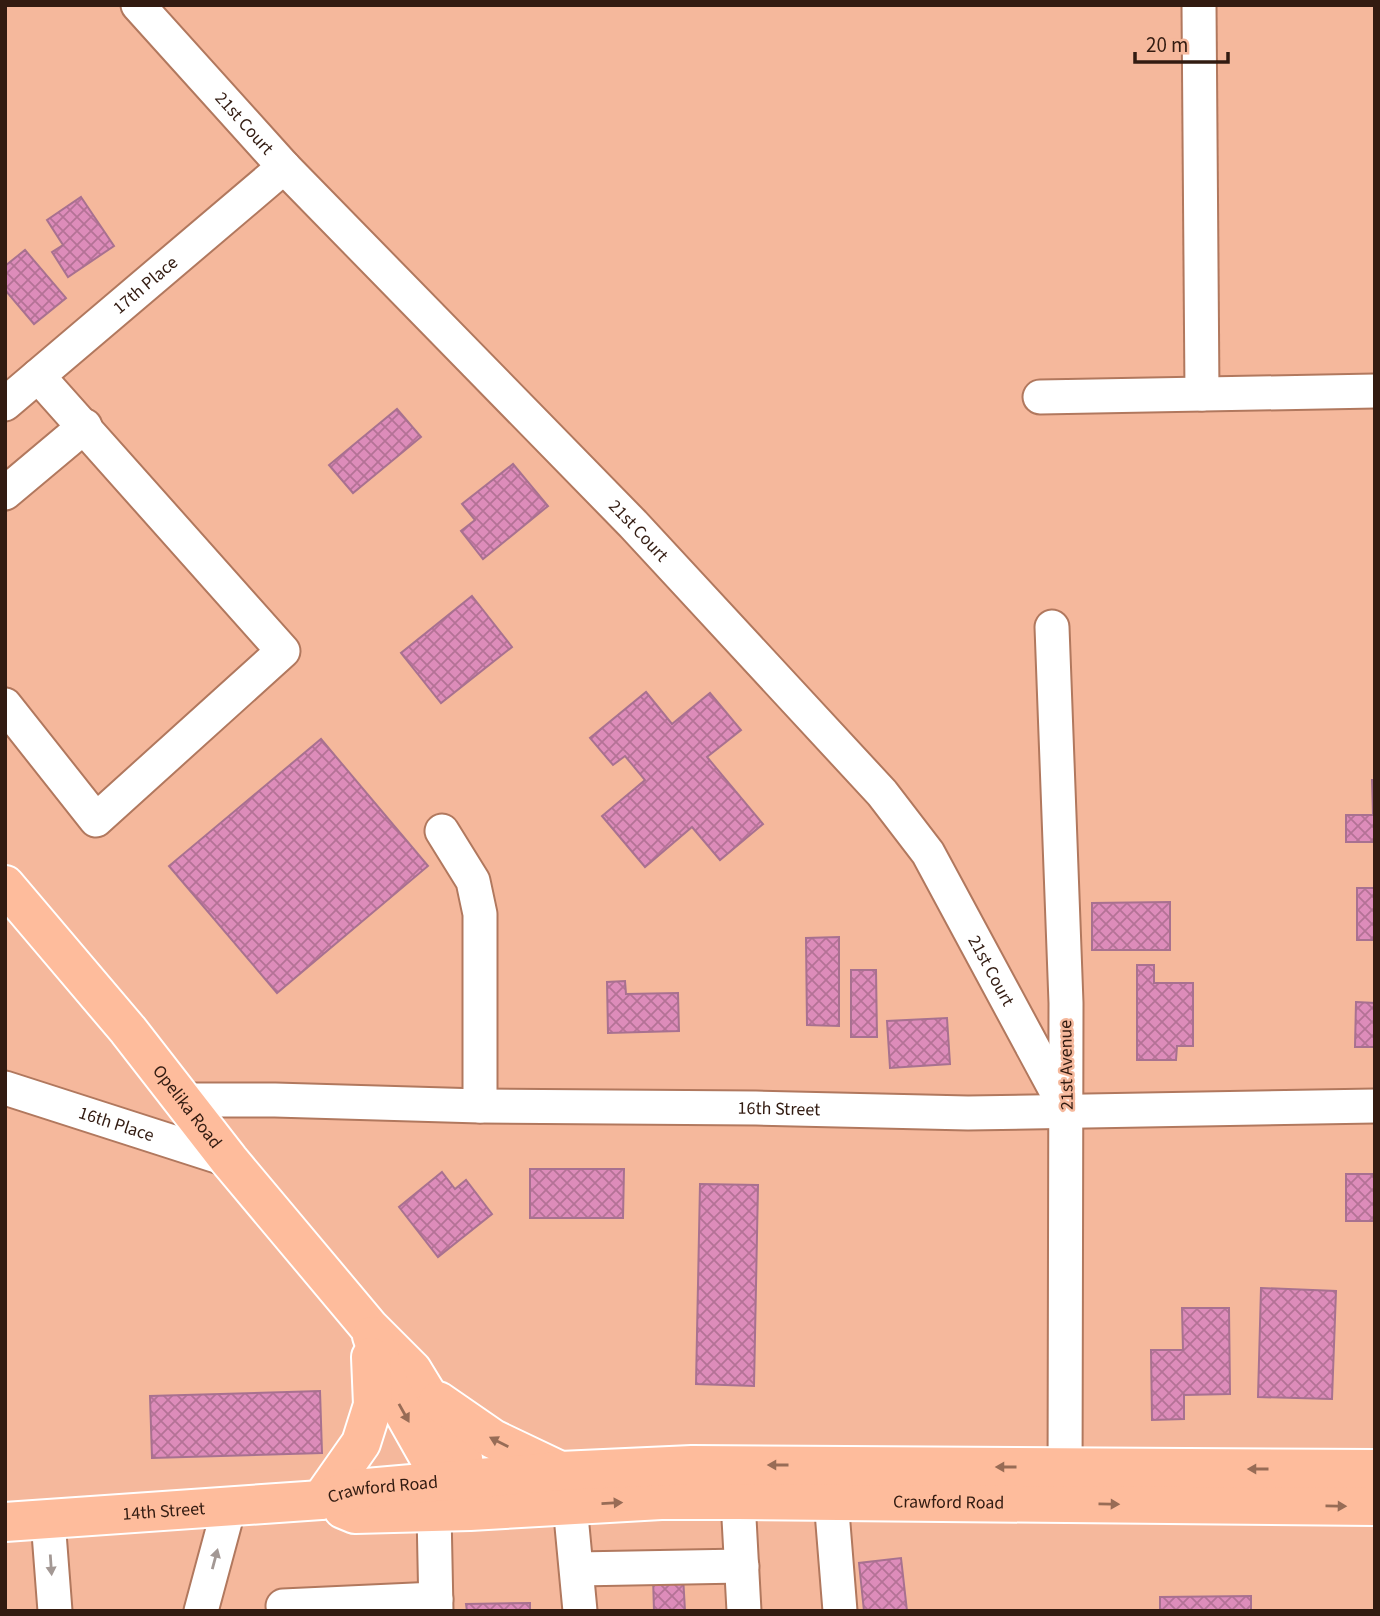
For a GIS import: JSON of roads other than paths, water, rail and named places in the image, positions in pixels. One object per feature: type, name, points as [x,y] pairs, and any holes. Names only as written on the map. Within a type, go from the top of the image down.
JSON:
[{"type":"main road","name":"Opelika Road","points":[[5,885],[128,1030],[229,1160],[369,1327],[412,1370],[462,1452],[454,1496]]},
{"type":"main road","name":"Opelika Road","points":[[369,1327],[391,1390],[430,1461],[454,1496]]},
{"type":"main road","points":[[321,1500],[361,1443],[373,1405],[369,1327]]},
{"type":"main road","points":[[428,1395],[565,1488]]},
{"type":"main road","name":"Crawford Road","points":[[321,1500],[355,1514],[454,1496],[565,1488],[692,1465],[1066,1485],[1375,1506]]},
{"type":"main road","name":"Crawford Road","points":[[565,1488],[662,1500],[831,1499],[1375,1469]]},
{"type":"main road","name":"14th Street","points":[[5,1522],[321,1500]]},
{"type":"street","name":"21st Court","points":[[138,5],[284,167],[633,524],[882,793],[928,853],[1067,1111]]},
{"type":"street","points":[[1199,5],[1202,394]]},
{"type":"street","name":"17th Place","points":[[5,404],[284,167]]},
{"type":"street","points":[[5,705],[96,820],[283,651],[38,376]]},
{"type":"street","points":[[1040,397],[1375,391]]},
{"type":"street","points":[[5,492],[85,426]]},
{"type":"street","name":"21st Avenue","points":[[1052,627],[1066,1003],[1066,1485]]},
{"type":"street","points":[[442,831],[473,881],[480,914],[480,1106]]},
{"type":"street","name":"16th Place","points":[[5,1088],[229,1160]]},
{"type":"street","name":"16th Street","points":[[182,1100],[968,1112],[1375,1106]]},
{"type":"street","points":[[565,1488],[577,1569],[580,1611]]},
{"type":"street","points":[[284,1611],[283,1606],[436,1605],[454,1496]]},
{"type":"street","points":[[831,1499],[840,1611]]},
{"type":"street","points":[[738,1500],[744,1611]]},
{"type":"street","points":[[201,1611],[229,1507]]},
{"type":"street","points":[[48,1520],[55,1611]]},
{"type":"street","points":[[577,1569],[742,1566]]}]
